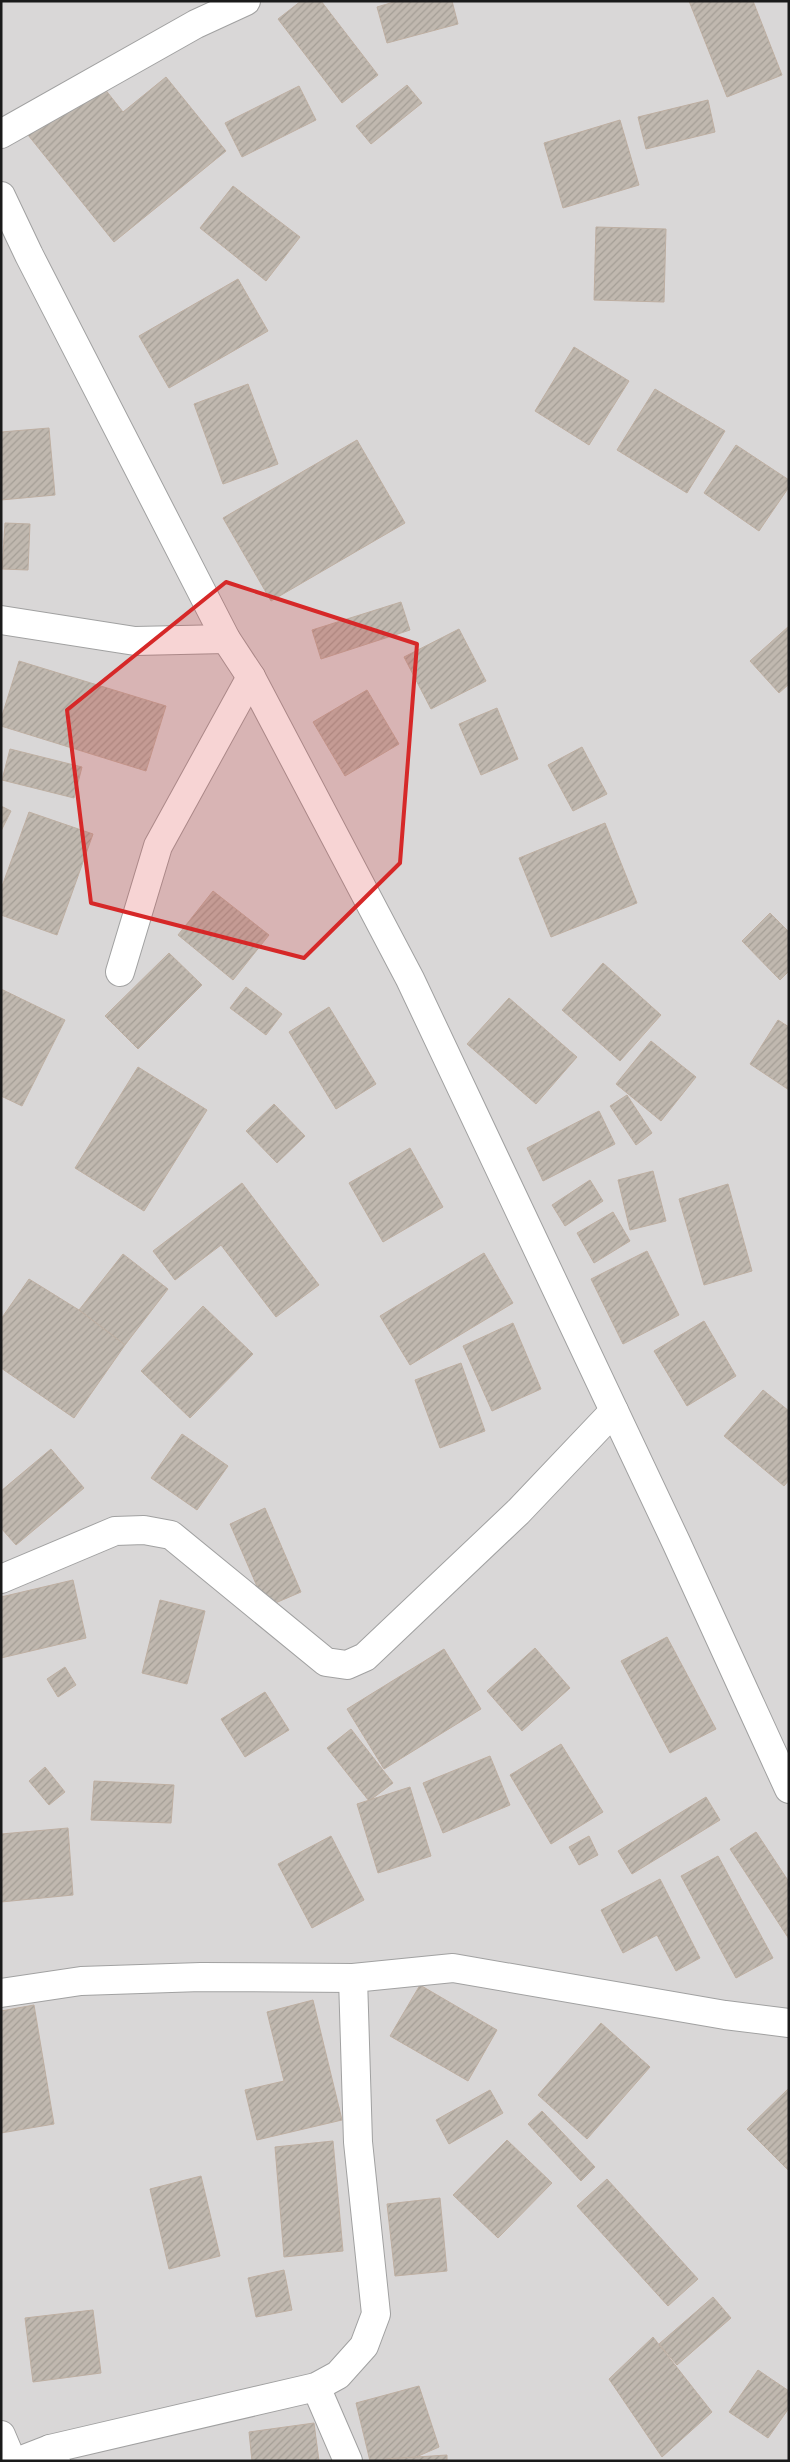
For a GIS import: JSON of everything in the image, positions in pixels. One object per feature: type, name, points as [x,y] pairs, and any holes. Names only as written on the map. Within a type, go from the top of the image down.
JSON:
[{"type":"street","points":[[1,134],[196,24],[246,1]]},
{"type":"street","points":[[1,196],[33,264],[226,639],[251,677],[410,979],[614,1410],[789,1789]]},
{"type":"street","points":[[1,620],[136,641],[226,639]]},
{"type":"street","points":[[120,972],[158,846],[251,677]]},
{"type":"street","points":[[1,1579],[115,1531],[144,1530],[171,1535],[326,1662],[346,1665],[365,1657],[518,1512],[614,1410]]},
{"type":"street","points":[[1,1993],[81,1981],[201,1977],[354,1978],[453,1968],[725,2015],[789,2023]]},
{"type":"street","points":[[19,2461],[53,2455],[316,2386],[338,2375],[364,2346],[376,2314],[358,2142],[354,1978]]},
{"type":"street","points":[[316,2386],[348,2461]]},
{"type":"street","points":[[1,2435],[12,2461]]},
{"type":"highlighted area","points":[[226,582],[417,644],[400,863],[304,958],[91,903],[67,710]]},
{"type":"shaded area","points":[[1,1],[789,1],[789,2461],[1,2461]]},
{"type":"building","points":[[301,1],[321,1],[378,75],[342,103],[278,19]]},
{"type":"building","points":[[397,1],[452,1],[458,24],[387,43],[377,7]]},
{"type":"building","points":[[689,1],[753,1],[782,75],[727,97]]},
{"type":"building","points":[[93,74],[123,112],[166,77],[226,151],[114,242],[24,130]]},
{"type":"building","points":[[407,85],[422,103],[371,144],[356,126]]},
{"type":"building","points":[[299,86],[316,120],[242,157],[225,123]]},
{"type":"building","points":[[708,100],[715,132],[646,149],[638,117]]},
{"type":"building","points":[[620,120],[639,185],[563,208],[544,143]]},
{"type":"building","points":[[233,186],[300,237],[266,281],[200,228]]},
{"type":"building","points":[[596,227],[666,229],[664,302],[594,300]]},
{"type":"building","points":[[238,279],[268,331],[169,388],[139,336]]},
{"type":"building","points":[[574,347],[629,381],[589,445],[535,411]]},
{"type":"building","points":[[248,384],[278,464],[223,484],[194,404]]},
{"type":"building","points":[[655,389],[725,431],[687,493],[617,450]]},
{"type":"building","points":[[49,428],[55,495],[1,500],[1,432]]},
{"type":"building","points":[[357,440],[405,523],[271,601],[223,518]]},
{"type":"building","points":[[736,445],[789,480],[789,487],[759,531],[704,493]]},
{"type":"building","points":[[5,523],[30,524],[28,570],[2,569]]},
{"type":"building","points":[[401,602],[410,630],[321,659],[312,630]]},
{"type":"building","points":[[789,626],[789,684],[779,693],[750,661]]},
{"type":"building","points":[[459,629],[486,681],[431,709],[404,657]]},
{"type":"building","points":[[19,661],[166,706],[146,771],[1,726],[1,719]]},
{"type":"building","points":[[367,690],[399,744],[345,776],[313,722]]},
{"type":"building","points":[[497,708],[518,759],[481,775],[459,724]]},
{"type":"building","points":[[582,747],[607,794],[573,811],[548,765]]},
{"type":"building","points":[[10,749],[82,767],[74,798],[2,780]]},
{"type":"building","points":[[1,806],[11,811],[1,831]]},
{"type":"building","points":[[29,812],[93,834],[57,935],[1,915],[1,889]]},
{"type":"building","points":[[605,823],[637,903],[551,937],[519,858]]},
{"type":"building","points":[[213,891],[269,935],[233,980],[178,935]]},
{"type":"building","points":[[770,913],[789,932],[789,971],[780,980],[742,941]]},
{"type":"building","points":[[169,953],[202,985],[138,1049],[105,1016]]},
{"type":"building","points":[[603,963],[661,1015],[620,1061],[562,1010]]},
{"type":"building","points":[[246,987],[282,1014],[266,1035],[230,1008]]},
{"type":"building","points":[[1,989],[65,1020],[22,1106],[1,1096]]},
{"type":"building","points":[[509,998],[577,1057],[536,1104],[467,1044]]},
{"type":"building","points":[[329,1007],[376,1084],[336,1109],[289,1032]]},
{"type":"building","points":[[778,1020],[789,1027],[789,1090],[750,1064]]},
{"type":"building","points":[[651,1041],[696,1077],[661,1121],[616,1084]]},
{"type":"building","points":[[138,1067],[207,1110],[144,1211],[75,1168]]},
{"type":"building","points":[[627,1095],[652,1133],[636,1145],[610,1106]]},
{"type":"building","points":[[274,1104],[305,1136],[277,1163],[246,1131]]},
{"type":"building","points":[[599,1111],[615,1144],[543,1181],[527,1148]]},
{"type":"building","points":[[410,1148],[443,1207],[383,1242],[349,1183]]},
{"type":"building","points":[[653,1171],[666,1221],[630,1230],[618,1180]]},
{"type":"building","points":[[590,1180],[603,1201],[565,1226],[552,1205]]},
{"type":"building","points":[[242,1183],[319,1285],[276,1317],[221,1245],[175,1280],[153,1251]]},
{"type":"building","points":[[728,1184],[752,1271],[704,1285],[679,1199]]},
{"type":"building","points":[[613,1212],[630,1241],[594,1263],[577,1233]]},
{"type":"building","points":[[647,1251],[679,1315],[623,1344],[591,1279]]},
{"type":"building","points":[[484,1253],[513,1303],[410,1365],[380,1316]]},
{"type":"building","points":[[123,1254],[168,1289],[125,1345],[79,1310]]},
{"type":"building","points":[[29,1279],[79,1310],[125,1345],[74,1418],[1,1368],[1,1319]]},
{"type":"building","points":[[203,1306],[253,1354],[190,1418],[141,1371]]},
{"type":"building","points":[[704,1321],[736,1376],[687,1406],[654,1351]]},
{"type":"building","points":[[513,1323],[541,1389],[492,1411],[463,1346]]},
{"type":"building","points":[[461,1363],[485,1431],[440,1448],[415,1380]]},
{"type":"building","points":[[763,1390],[789,1411],[789,1480],[784,1486],[724,1436]]},
{"type":"building","points":[[182,1434],[228,1466],[197,1510],[151,1478]]},
{"type":"building","points":[[51,1449],[84,1488],[16,1545],[1,1528],[1,1491]]},
{"type":"building","points":[[265,1508],[301,1592],[266,1607],[230,1524]]},
{"type":"building","points":[[73,1580],[86,1638],[1,1658],[1,1597]]},
{"type":"building","points":[[160,1600],[205,1611],[187,1684],[142,1673]]},
{"type":"building","points":[[667,1637],[716,1729],[670,1753],[621,1661]]},
{"type":"building","points":[[535,1648],[570,1688],[522,1731],[487,1691]]},
{"type":"building","points":[[444,1649],[481,1709],[384,1769],[347,1709]]},
{"type":"building","points":[[65,1667],[76,1685],[58,1697],[47,1679]]},
{"type":"building","points":[[265,1692],[289,1730],[245,1757],[221,1719]]},
{"type":"building","points":[[351,1729],[393,1783],[369,1801],[327,1748]]},
{"type":"building","points":[[561,1744],[603,1812],[551,1844],[510,1775]]},
{"type":"building","points":[[490,1756],[510,1805],[443,1833],[423,1783]]},
{"type":"building","points":[[45,1767],[65,1792],[49,1805],[29,1781]]},
{"type":"building","points":[[94,1781],[174,1785],[171,1823],[91,1820]]},
{"type":"building","points":[[410,1787],[431,1856],[378,1873],[357,1804]]},
{"type":"building","points":[[706,1797],[720,1820],[632,1874],[618,1851]]},
{"type":"building","points":[[68,1828],[73,1895],[1,1902],[1,1834]]},
{"type":"building","points":[[756,1832],[789,1882],[789,1939],[730,1849]]},
{"type":"building","points":[[331,1836],[364,1900],[312,1928],[278,1864]]},
{"type":"building","points":[[589,1836],[598,1855],[579,1865],[569,1847]]},
{"type":"building","points":[[718,1856],[773,1958],[736,1978],[681,1876]]},
{"type":"building","points":[[660,1879],[700,1958],[676,1971],[657,1935],[623,1953],[601,1910]]},
{"type":"building","points":[[420,1985],[497,2030],[468,2081],[390,2036]]},
{"type":"building","points":[[313,2000],[342,2120],[257,2140],[245,2090],[284,2081],[267,2012]]},
{"type":"building","points":[[34,2005],[54,2124],[1,2133],[1,2011]]},
{"type":"building","points":[[601,2023],[650,2067],[587,2139],[538,2095]]},
{"type":"building","points":[[789,2088],[789,2171],[747,2129]]},
{"type":"building","points":[[490,2090],[503,2113],[449,2144],[436,2120]]},
{"type":"building","points":[[542,2111],[595,2167],[581,2181],[528,2124]]},
{"type":"building","points":[[507,2140],[552,2183],[498,2238],[453,2195]]},
{"type":"building","points":[[333,2141],[343,2251],[284,2257],[275,2147]]},
{"type":"building","points":[[201,2176],[220,2256],[169,2269],[150,2189]]},
{"type":"building","points":[[607,2179],[698,2279],[668,2306],[577,2206]]},
{"type":"building","points":[[440,2198],[447,2271],[395,2276],[387,2204]]},
{"type":"building","points":[[284,2270],[292,2310],[256,2317],[248,2278]]},
{"type":"building","points":[[713,2297],[731,2318],[677,2365],[659,2344]]},
{"type":"building","points":[[93,2310],[101,2373],[33,2382],[25,2318]]},
{"type":"building","points":[[653,2337],[712,2412],[662,2457],[609,2379]]},
{"type":"building","points":[[758,2370],[789,2391],[789,2408],[768,2438],[729,2412]]},
{"type":"building","points":[[419,2386],[439,2447],[407,2461],[370,2461],[356,2403]]},
{"type":"building","points":[[314,2423],[319,2461],[252,2461],[249,2432]]},
{"type":"building","points":[[447,2455],[447,2461],[385,2461],[385,2459]]}]
